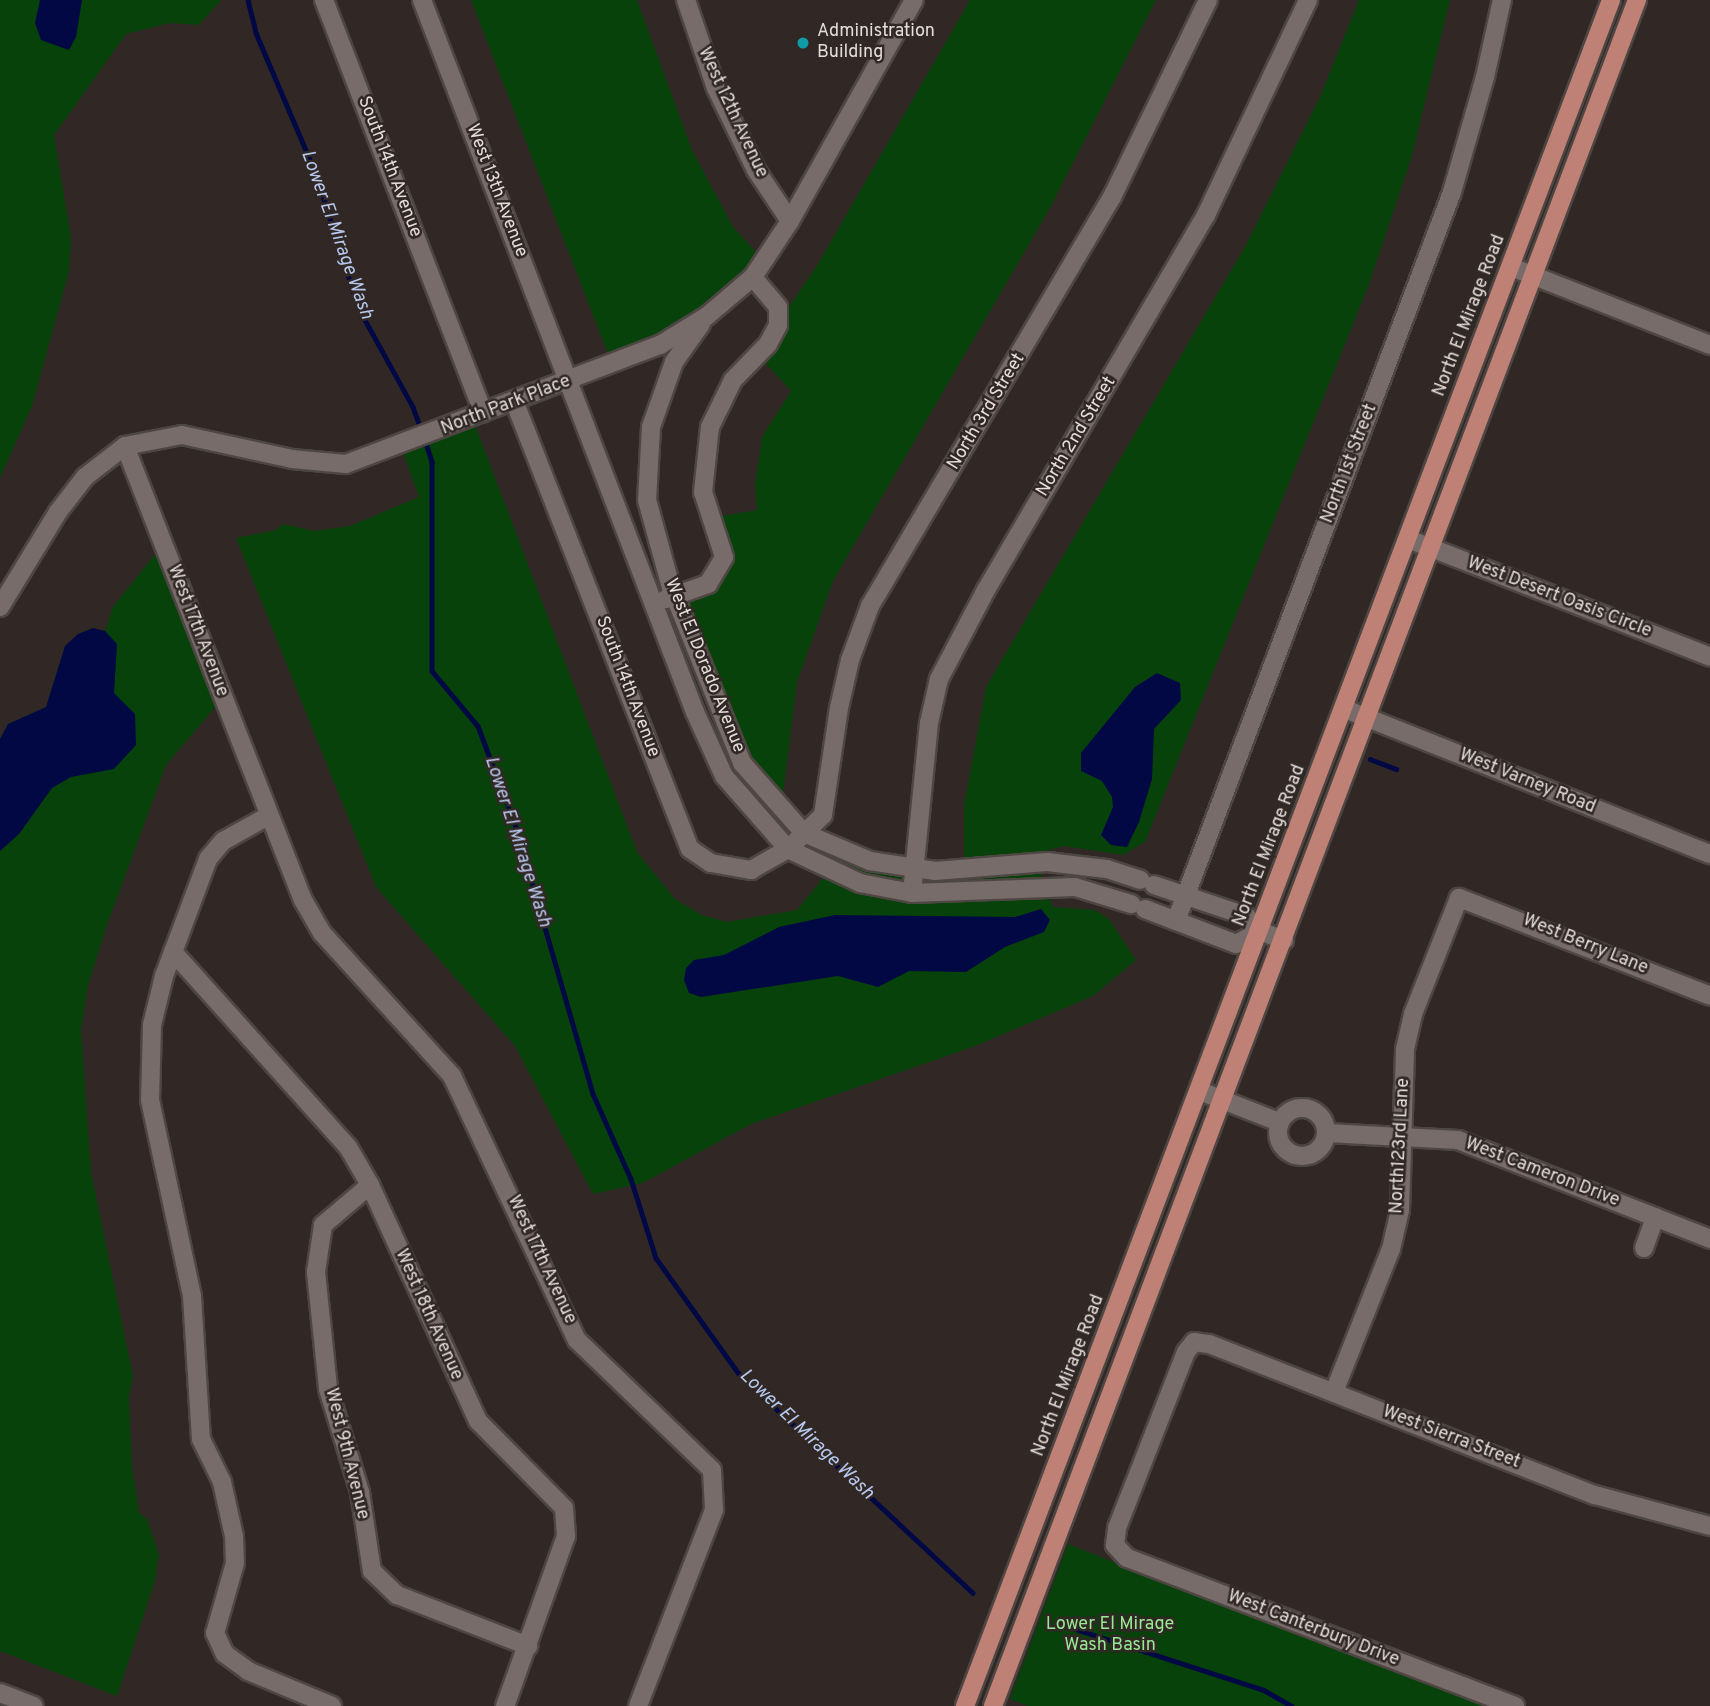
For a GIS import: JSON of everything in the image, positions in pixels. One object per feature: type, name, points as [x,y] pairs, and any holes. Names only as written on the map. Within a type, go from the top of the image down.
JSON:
[{"type":"main road","name":"North El Mirage Road","points":[[965,1706],[1345,709],[1611,0]]},
{"type":"main road","points":[[993,1706],[1637,0]]},
{"type":"street","name":"South 14th Avenue","points":[[324,0],[483,412]]},
{"type":"street","name":"West 13th Avenue","points":[[422,0],[571,381]]},
{"type":"street","name":"West 12th Avenue","points":[[686,0],[716,88],[756,170],[790,221]]},
{"type":"street","name":"North Park Place","points":[[0,607],[71,495],[85,477],[125,446],[182,435],[323,464],[346,464],[403,446],[483,412],[515,403],[665,343],[708,316],[753,277],[790,221],[914,0]]},
{"type":"street","name":"North 3rd Street","points":[[804,833],[823,815],[844,684],[870,606],[1112,197],[1208,0]]},
{"type":"street","name":"North 2nd Street","points":[[912,893],[929,723],[948,660],[1206,215],[1308,0]]},
{"type":"street","name":"North 1st Street","points":[[1175,921],[1452,192],[1486,77],[1502,0]]},
{"type":"street","points":[[1511,267],[1710,345]]},
{"type":"street","points":[[656,605],[675,595],[708,584],[724,557],[704,492],[710,427],[733,380],[768,344],[778,325],[778,307],[753,277]]},
{"type":"street","name":"West El Dorado Avenue","points":[[708,316],[674,362],[648,438],[647,500],[675,595],[742,763],[804,833],[870,861],[914,870],[1047,862],[1107,869],[1246,916],[1260,931],[1284,940]]},
{"type":"street","name":"West El Dorado Avenue","points":[[571,381],[724,776],[788,849],[860,883],[912,893],[1049,885],[1075,887],[1138,907],[1236,944],[1260,931]]},
{"type":"street","name":"South 14th Avenue","points":[[515,403],[690,849],[711,863],[751,870],[788,849],[804,833]]},
{"type":"street","name":"West 17th Avenue","points":[[125,446],[303,900],[322,933],[452,1076],[577,1340],[712,1470],[714,1510],[638,1706]]},
{"type":"street","name":"West Desert Oasis Circle","points":[[1408,539],[1710,657]]},
{"type":"street","name":"West Varney Road","points":[[1345,709],[1710,854]]},
{"type":"street","points":[[268,816],[223,841],[208,859],[173,952],[152,1025],[150,1100],[192,1296],[201,1439],[222,1482],[234,1536],[235,1563],[215,1633],[225,1654],[248,1671],[332,1706]]},
{"type":"street","name":"West Berry Lane","points":[[1459,898],[1710,996]]},
{"type":"street","name":"North123rd Lane","points":[[1334,1392],[1391,1248],[1400,1210],[1405,1049],[1413,1014],[1459,898]]},
{"type":"street","name":"West 18th Avenue","points":[[173,952],[348,1147],[370,1185],[478,1421],[555,1494],[564,1508],[566,1536],[505,1706]]},
{"type":"street","points":[[1200,1091],[1279,1122]]},
{"type":"street","points":[[1307,1108],[1322,1117],[1326,1133],[1315,1153],[1293,1155],[1281,1145],[1279,1122],[1291,1110],[1307,1108]]},
{"type":"street","name":"West Cameron Drive","points":[[1326,1133],[1458,1140],[1710,1239]]},
{"type":"street","name":"West 9th Avenue","points":[[370,1185],[323,1225],[316,1272],[328,1389],[360,1492],[372,1571],[397,1595],[528,1646]]},
{"type":"street","points":[[1644,1248],[1655,1217]]},
{"type":"street","name":"West Sierra Street","points":[[1115,1545],[1117,1528],[1186,1352],[1194,1342],[1209,1344],[1595,1495],[1710,1526]]},
{"type":"street","name":"West Canterbury Drive","points":[[1115,1545],[1127,1558],[1515,1706]]},
{"type":"street","points":[[0,1693],[34,1706]]},
{"type":"green space","points":[[0,0],[221,0],[199,25],[170,23],[126,34],[54,135],[71,237],[69,271],[32,406],[0,478]]},
{"type":"green space","points":[[471,0],[637,0],[692,150],[733,227],[764,261],[707,316],[612,364]]},
{"type":"green space","points":[[970,0],[1156,0],[1050,208],[833,581],[797,682],[781,810],[742,763],[675,595],[721,567],[711,518],[757,510],[755,485],[762,437],[791,391],[757,354],[818,264]]},
{"type":"green space","points":[[1359,0],[1450,0],[1411,159],[1369,284],[1145,842],[1123,855],[1064,846],[1034,854],[1053,907],[1095,910],[1109,919],[1136,960],[1093,996],[975,1046],[751,1124],[643,1183],[593,1194],[515,1046],[376,887],[236,538],[276,530],[283,524],[314,531],[350,526],[419,497],[401,447],[472,417],[637,852],[675,899],[702,915],[726,922],[797,910],[844,852],[964,869],[964,806],[986,687],[1246,245],[1320,97]]},
{"type":"green space","points":[[163,544],[223,698],[166,765],[107,925],[88,985],[81,1030],[91,1172],[133,1376],[129,1397],[132,1467],[139,1513],[147,1519],[159,1555],[155,1581],[117,1696],[0,1651],[0,739],[8,724],[46,707],[65,646],[85,630],[105,631],[113,607]]},
{"type":"green space","name":"Lower El Mirage Wash Basin","points":[[1068,1544],[1484,1706],[1028,1706],[1010,1699]]},
{"type":"shaded area","points":[[40,0],[82,0],[76,37],[69,50],[41,40],[35,23]]},
{"type":"shaded area","points":[[93,628],[105,631],[117,644],[114,693],[135,714],[136,745],[114,769],[71,777],[52,788],[19,834],[0,851],[0,739],[8,724],[46,707],[65,646],[78,634]]},
{"type":"shaded area","points":[[1157,673],[1180,683],[1181,700],[1154,729],[1152,779],[1139,822],[1127,847],[1111,845],[1101,835],[1113,807],[1112,797],[1102,781],[1081,771],[1081,753],[1135,687]]},
{"type":"shaded area","points":[[1041,909],[1050,920],[1044,932],[1005,947],[966,972],[909,971],[878,987],[838,976],[701,997],[689,993],[684,980],[686,968],[694,960],[724,955],[779,927],[835,915],[1015,917]]},
{"type":"waterway","name":"Lower El Mirage Wash","points":[[248,0],[256,33],[315,171],[359,309],[413,407],[422,432]]},
{"type":"waterway","name":"Lower El Mirage Wash","points":[[425,440],[432,462],[432,671],[478,726],[516,827],[593,1094],[631,1179],[656,1258],[739,1374],[973,1593]]},
{"type":"waterway","points":[[1370,759],[1396,769]]},
{"type":"waterway","name":"Lower El Mirage Wash","points":[[1066,1626],[1264,1690],[1292,1706]]},
{"type":"place","name":"Administration Building","points":[[803,43]]}]
